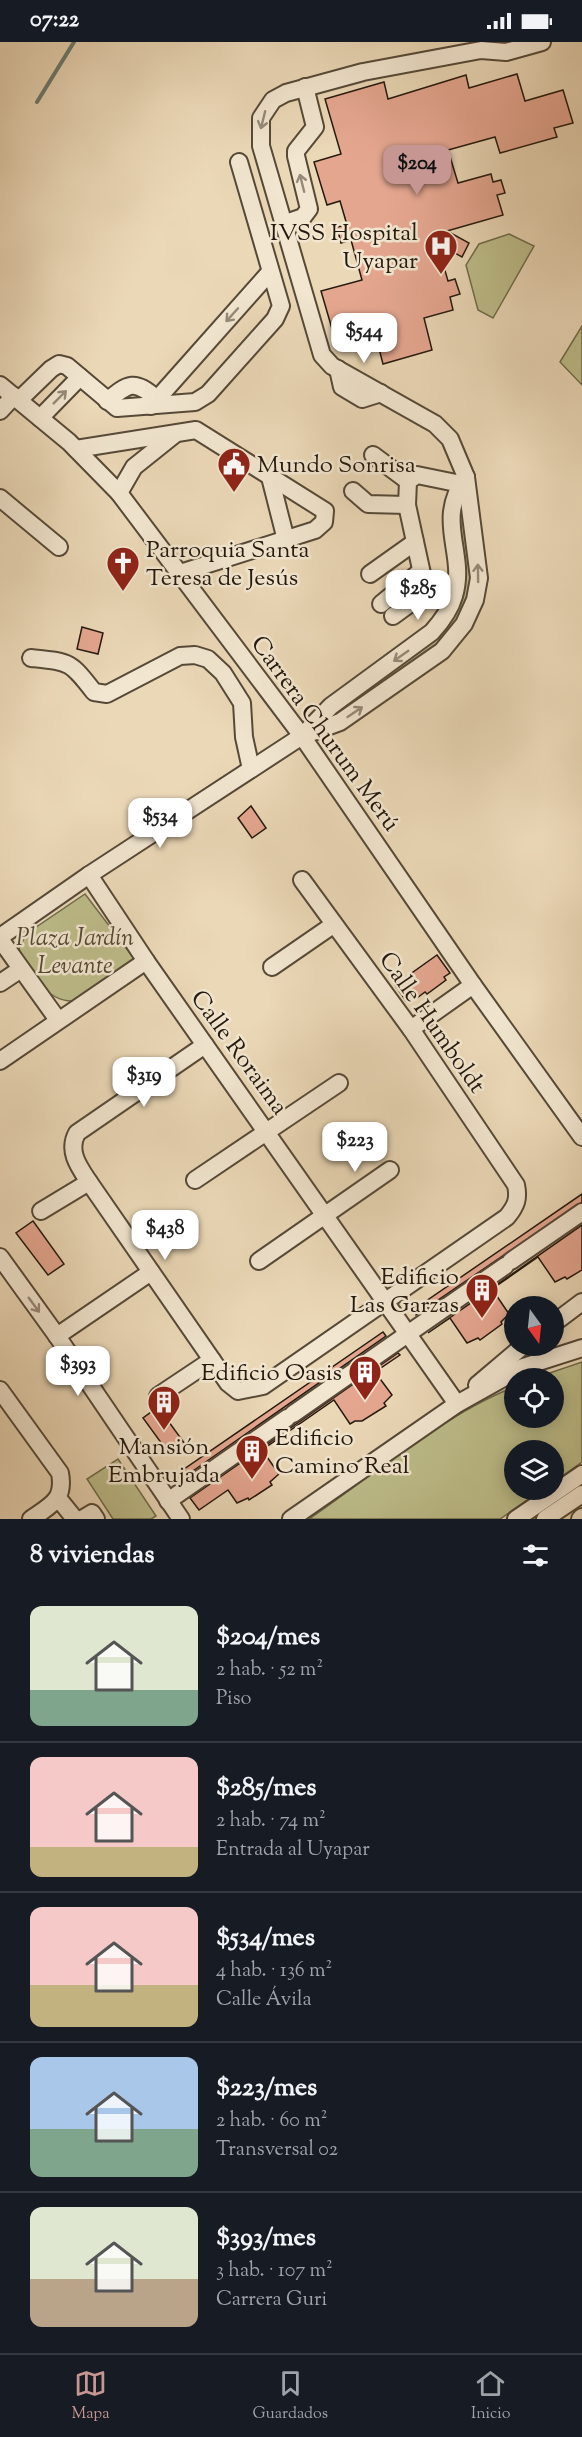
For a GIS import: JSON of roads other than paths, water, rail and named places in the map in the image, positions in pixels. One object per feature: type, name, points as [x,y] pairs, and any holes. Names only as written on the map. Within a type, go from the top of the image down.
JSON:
[{"type":"street","points":[[58,1020],[0,938],[88,875],[251,769],[302,736],[340,722],[442,651],[465,624],[475,600],[479,578],[464,481],[455,449],[443,431],[338,369],[322,355],[261,146],[261,118],[273,100],[305,87],[385,68],[481,50],[506,52],[542,42]]},
{"type":"street","points":[[283,224],[303,217],[309,209],[296,156],[296,151],[315,127],[305,87]]},
{"type":"street","points":[[0,411],[59,364],[67,366],[117,408],[202,400],[275,320],[281,306],[239,162]]},
{"type":"street","points":[[154,403],[270,272]]},
{"type":"street","points":[[40,418],[80,377]]},
{"type":"street","points":[[106,401],[124,387],[134,384],[143,387],[154,403]]},
{"type":"street","name":"Carrera Churum Merú","points":[[0,385],[76,449],[119,493],[302,736],[473,985],[582,1137]]},
{"type":"street","points":[[76,449],[196,430],[325,511],[324,522],[315,530],[180,573]]},
{"type":"street","points":[[119,493],[140,461],[179,431]]},
{"type":"street","points":[[126,442],[140,461]]},
{"type":"street","points":[[373,455],[408,481]]},
{"type":"street","points":[[408,481],[417,475],[464,481]]},
{"type":"street","points":[[270,477],[286,540]]},
{"type":"street","points":[[393,616],[425,593],[407,505],[408,481]]},
{"type":"street","points":[[302,736],[331,706],[422,641],[441,621],[454,596],[456,569],[450,517],[452,501],[464,481]]},
{"type":"street","points":[[353,491],[368,504],[407,505]]},
{"type":"street","points":[[0,498],[59,547]]},
{"type":"street","points":[[370,574],[415,542]]},
{"type":"street","points":[[381,604],[421,571]]},
{"type":"street","points":[[31,658],[64,661],[75,667],[94,692],[108,694],[180,656],[195,655],[208,659],[223,673],[242,703],[244,737],[251,769]]},
{"type":"street","name":"Calle Roraima","points":[[88,875],[146,962],[457,1404]]},
{"type":"street","name":"Calle Humboldt","points":[[302,880],[411,1029],[516,1185],[518,1196],[515,1207],[507,1218],[385,1301]]},
{"type":"street","points":[[272,968],[333,925]]},
{"type":"street","points":[[0,1061],[146,962]]},
{"type":"street","points":[[0,983],[21,969]]},
{"type":"street","points":[[411,1029],[473,985]]},
{"type":"street","points":[[205,1045],[77,1133],[73,1140],[76,1163],[228,1383],[238,1391],[263,1386],[385,1301]]},
{"type":"street","points":[[195,1180],[339,1083]]},
{"type":"street","points":[[259,1261],[390,1170]]},
{"type":"street","points":[[41,1211],[89,1182]]},
{"type":"street","points":[[168,1501],[582,1212]]},
{"type":"street","points":[[0,1257],[57,1336],[181,1519]]},
{"type":"street","points":[[57,1336],[151,1272]]},
{"type":"street","points":[[564,1316],[582,1302]]},
{"type":"street","points":[[291,1519],[457,1404],[523,1367],[582,1348]]},
{"type":"street","points":[[457,1404],[509,1356]]},
{"type":"street","points":[[158,1396],[212,1360]]},
{"type":"street","points":[[0,1390],[60,1473],[60,1493],[75,1519]]},
{"type":"street","points":[[516,1519],[582,1474]]},
{"type":"street","points":[[31,1519],[60,1493]]},
{"type":"street","points":[[545,1519],[582,1494]]},
{"type":"street","points":[[82,1519],[92,1513],[96,1519]]},
{"type":"waterway","points":[[37,102],[74,42]]},
{"type":"place","name":"IVSS Hospital Uyapar","points":[[441,275]]},
{"type":"place","name":"Mundo Sonrisa","points":[[234,493]]},
{"type":"place","name":"Parroquia Santa Teresa de Jesús","points":[[123,592]]},
{"type":"place","name":"Edificio Las Garzas","points":[[482,1319]]},
{"type":"place","name":"Edificio Oasis","points":[[365,1401]]},
{"type":"place","name":"Mansión Embrujada","points":[[164,1431]]},
{"type":"place","name":"Edificio Camino Real","points":[[252,1480]]},
{"type":"park label","name":"Plaza Jardín Levante","points":[[75,951]]}]
